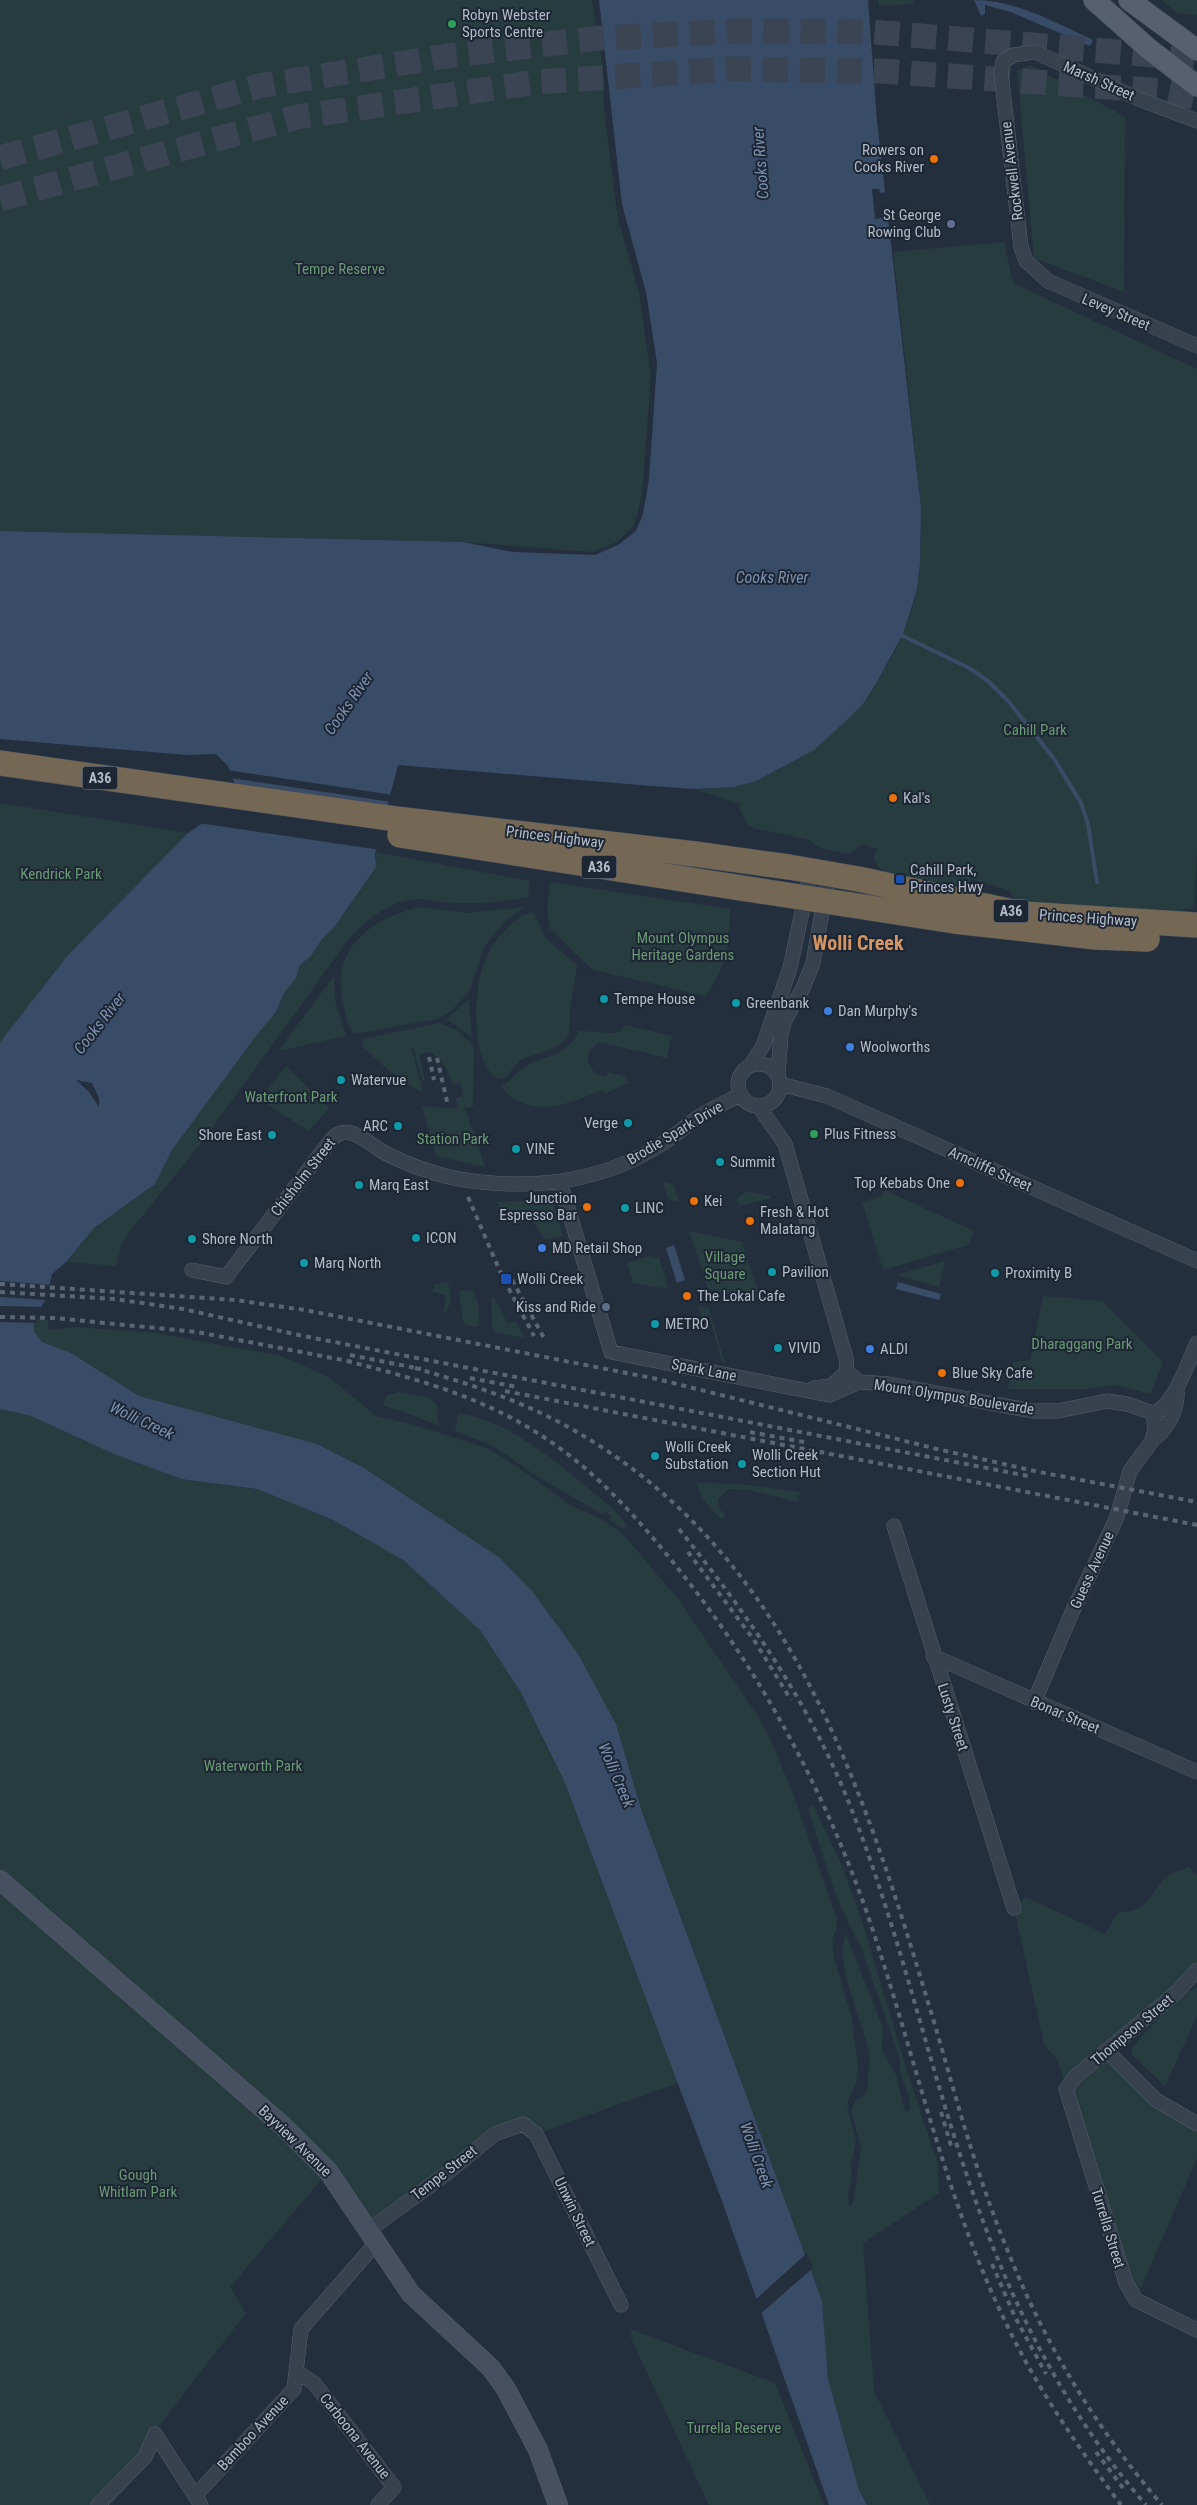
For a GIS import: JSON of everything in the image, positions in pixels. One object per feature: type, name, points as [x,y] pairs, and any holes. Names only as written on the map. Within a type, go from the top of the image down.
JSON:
[{"type":"highway","name":"Princes Highway","points":[[0,764],[199,800]]},
{"type":"highway","name":"Princes Highway","points":[[0,781],[199,800],[395,826],[695,854],[820,872],[1023,914],[1197,924]]},
{"type":"highway","name":"Princes Highway","points":[[395,826],[814,900],[968,923],[1095,937],[1197,942]]},
{"type":"main road","points":[[1094,0],[1149,49],[1197,86]]},
{"type":"main road","points":[[1129,0],[1197,50]]},
{"type":"main road","name":"Bayview Avenue","points":[[0,1880],[288,2131],[328,2172],[411,2294],[491,2368],[506,2389],[538,2450],[558,2505]]},
{"type":"street","name":"Marsh Street","points":[[1003,62],[1012,55],[1035,52],[1138,99],[1197,121]]},
{"type":"street","name":"Rockwell Avenue","points":[[1003,62],[1001,73],[1021,247],[1026,261],[1038,274]]},
{"type":"street","name":"Levey Street","points":[[1038,274],[1073,293],[1197,346]]},
{"type":"street","points":[[814,900],[813,963],[803,988],[784,1020],[781,1033],[777,1097],[766,1106],[759,1107],[748,1104],[740,1095],[739,1078],[750,1066],[763,1046],[814,900],[820,872]]},
{"type":"street","points":[[750,1066],[762,1064],[768,1066],[779,1079]]},
{"type":"street","name":"Arncliffe Street","points":[[779,1079],[827,1096],[1197,1261]]},
{"type":"street","name":"Brodie Spark Drive","points":[[352,1133],[400,1160],[436,1174],[501,1184],[560,1182],[602,1172],[632,1160],[659,1146],[710,1110],[740,1095]]},
{"type":"street","points":[[759,1107],[785,1144],[846,1358],[847,1372]]},
{"type":"street","name":"Chisholm Street","points":[[192,1270],[226,1277],[331,1140],[341,1133],[352,1133]]},
{"type":"street","name":"Spark Lane","points":[[560,1182],[611,1352],[797,1388],[826,1388],[839,1380],[847,1372]]},
{"type":"street","name":"Guess Avenue","points":[[1153,1413],[1164,1407],[1177,1388],[1197,1343]]},
{"type":"street","name":"Mount Olympus Boulevarde","points":[[847,1372],[859,1382],[889,1384],[1032,1411],[1058,1411],[1107,1401],[1127,1404],[1153,1413]]},
{"type":"street","name":"Spark Lane","points":[[797,1388],[805,1392],[829,1395],[859,1382]]},
{"type":"street","name":"Guess Avenue","points":[[1034,1702],[1073,1610],[1117,1517],[1130,1471],[1171,1417],[1176,1404],[1177,1388]]},
{"type":"street","points":[[1152,1441],[1155,1428],[1153,1413]]},
{"type":"street","name":"Lusty Street","points":[[894,1526],[1014,1908]]},
{"type":"street","name":"Bonar Street","points":[[934,1656],[1034,1702],[1197,1772]]},
{"type":"street","name":"Thompson Street","points":[[1066,2089],[1075,2078],[1177,1992],[1197,1970]]},
{"type":"street","points":[[1108,2052],[1156,2100],[1197,2124]]},
{"type":"street","name":"Turrella Street","points":[[1066,2089],[1126,2283],[1136,2300],[1197,2330]]},
{"type":"street","name":"Tempe Street","points":[[373,2236],[495,2134],[523,2124]]},
{"type":"street","name":"Unwin Street","points":[[523,2124],[536,2134],[621,2305]]},
{"type":"street","name":"Bamboo Avenue","points":[[198,2500],[294,2389],[301,2329],[373,2236]]},
{"type":"street","name":"Carboona Avenue","points":[[297,2372],[314,2383],[394,2487],[378,2505]]},
{"type":"street","points":[[98,2505],[145,2457],[155,2434],[198,2500]]},
{"type":"green space","name":"Tempe Reserve","points":[[0,0],[592,0],[601,54],[604,109],[618,219],[639,293],[651,376],[642,495],[634,526],[617,542],[592,552],[463,542],[0,531]]},
{"type":"green space","points":[[878,0],[912,0],[915,4],[879,6]]},
{"type":"green space","points":[[1161,0],[1197,0],[1197,15],[1177,13]]},
{"type":"green space","points":[[1030,65],[1125,117],[1124,292],[1034,258],[1017,71]]},
{"type":"green space","name":"Cahill Park","points":[[1004,242],[1013,283],[1197,369],[1197,849],[1194,909],[1184,908],[1181,915],[1116,913],[1111,905],[1107,905],[1100,912],[1016,904],[1010,891],[971,879],[969,887],[959,887],[884,872],[877,865],[873,855],[878,849],[863,844],[848,854],[820,848],[807,839],[753,828],[746,822],[739,808],[740,804],[694,789],[734,787],[863,704],[888,663],[903,633],[914,603],[921,552],[918,480],[893,252]]},
{"type":"green space","name":"Kendrick Park","points":[[0,803],[188,833],[68,955],[0,1042]]},
{"type":"green space","points":[[375,852],[530,881],[528,897],[474,903],[410,900],[389,907],[362,925],[348,940],[202,1142],[134,1226],[121,1245],[116,1266],[66,1262],[94,1228],[155,1184],[172,1150],[256,1036],[276,1012],[284,993],[296,978],[300,965],[311,956],[322,939],[346,912],[377,859]]},
{"type":"green space","name":"Mount Olympus Heritage Gardens","points":[[550,882],[730,909],[726,955],[713,985],[705,996],[593,970],[550,929],[547,908]]},
{"type":"green space","points":[[418,907],[469,913],[525,907],[505,921],[484,947],[469,992],[451,1011],[437,1019],[355,1034],[347,1018],[341,987],[342,969],[348,954],[357,941],[383,920]]},
{"type":"green space","points":[[534,912],[545,938],[577,965],[570,1010],[569,1034],[563,1042],[554,1048],[520,1060],[506,1077],[501,1079],[491,1073],[484,1062],[479,1047],[476,1012],[479,980],[487,956],[494,943],[519,918]]},
{"type":"green space","points":[[334,976],[335,1001],[346,1036],[278,1051]]},
{"type":"green space","points":[[469,999],[472,1037],[447,1019]]},
{"type":"green space","name":"Station Park","points":[[440,1023],[458,1031],[474,1046],[473,1107],[461,1109],[466,1110],[485,1167],[436,1156],[422,1106],[458,1109],[456,1098],[463,1096],[460,1083],[452,1084],[447,1070],[431,1052],[419,1054],[425,1080],[422,1081],[413,1047],[411,1047],[423,1091],[420,1092],[387,1069],[362,1046],[363,1039]]},
{"type":"green space","points":[[625,1025],[672,1036],[667,1058],[599,1042],[590,1050],[587,1060],[595,1074],[607,1076],[607,1072],[627,1077],[625,1080],[630,1082],[605,1094],[603,1090],[565,1104],[539,1107],[515,1099],[503,1089],[502,1086],[523,1068],[560,1052],[573,1041],[579,1031],[615,1033],[621,1031]]},
{"type":"green space","name":"Waterfront Park","points":[[286,1066],[329,1108],[309,1131],[260,1100]]},
{"type":"green space","points":[[663,1182],[673,1184],[679,1202],[668,1199]]},
{"type":"green space","points":[[885,1190],[974,1231],[968,1245],[883,1270],[862,1202],[882,1196]]},
{"type":"green space","points":[[748,1191],[770,1196],[771,1198],[739,1206],[736,1199]]},
{"type":"green space","points":[[552,1200],[563,1236],[545,1240],[533,1221],[528,1220],[515,1225],[513,1219],[505,1222],[497,1202]]},
{"type":"green space","name":"Village Square","points":[[689,1231],[742,1242],[761,1300],[708,1289]]},
{"type":"green space","points":[[653,1255],[655,1258],[659,1257],[668,1289],[633,1283],[627,1263]]},
{"type":"green space","points":[[945,1261],[939,1287],[896,1275]]},
{"type":"green space","points":[[447,1281],[451,1299],[449,1307],[443,1315],[446,1295],[430,1291],[433,1290],[434,1285]]},
{"type":"green space","points":[[473,1290],[478,1303],[479,1325],[476,1327],[466,1325],[463,1321],[459,1294],[460,1291]]},
{"type":"green space","name":"Dharaggang Park","points":[[1043,1296],[1102,1301],[1163,1362],[1150,1394],[1116,1385],[1087,1389],[1008,1389],[1013,1362],[1030,1360]]},
{"type":"green space","points":[[494,1297],[508,1324],[515,1321],[525,1338],[495,1332],[492,1325],[491,1298]]},
{"type":"green space","points":[[698,1306],[709,1308],[725,1363],[722,1363],[709,1315],[702,1317]]},
{"type":"green space","points":[[34,1318],[48,1320],[49,1330],[75,1327],[156,1333],[281,1356],[329,1377],[376,1416],[411,1424],[487,1448],[518,1467],[570,1505],[601,1519],[622,1533],[679,1600],[759,1718],[771,1741],[792,1791],[837,1919],[836,1930],[832,1940],[834,1958],[851,2015],[858,2064],[856,2083],[847,2104],[856,2141],[851,2164],[852,2177],[848,2194],[849,2206],[852,2205],[854,2198],[861,2147],[851,2111],[855,2101],[865,2095],[867,2089],[869,2054],[846,1976],[843,1946],[846,1935],[883,2028],[882,2050],[896,2075],[905,2112],[910,2110],[910,2103],[901,2072],[900,2059],[860,1944],[843,1912],[824,1860],[808,1808],[813,1805],[843,1868],[862,1921],[907,2071],[938,2165],[939,2193],[863,2243],[874,2391],[930,2505],[867,2505],[859,2490],[828,2379],[822,2301],[642,1812],[616,1724],[532,1591],[500,1558],[364,1468],[222,1419],[139,1396],[71,1353],[42,1342],[34,1331]]},
{"type":"green space","points":[[398,1392],[426,1397],[437,1405],[438,1425],[383,1405],[386,1396]]},
{"type":"green space","name":"Waterworth Park","points":[[0,1409],[31,1416],[114,1454],[181,1479],[257,1489],[333,1520],[403,1560],[480,1630],[520,1691],[565,1783],[678,2083],[536,2134],[523,2124],[495,2134],[373,2236],[328,2172],[230,2287],[246,2313],[98,2505],[0,2505]]},
{"type":"green space","points":[[458,1414],[492,1423],[528,1442],[605,1502],[627,1526],[623,1529],[609,1519],[611,1516],[605,1511],[602,1514],[538,1477],[493,1446],[455,1431]]},
{"type":"green space","points":[[696,1482],[749,1485],[800,1492],[798,1502],[749,1490],[729,1489],[718,1499],[719,1508],[726,1516],[720,1519],[703,1499]]},
{"type":"green space","points":[[1189,1867],[1197,1875],[1197,1970],[1108,2052],[1156,2100],[1197,2124],[1197,2158],[1136,2300],[1058,2061],[1044,2044],[1014,1908],[1026,1897],[1105,1934],[1118,1913],[1142,1906],[1166,1877]]},
{"type":"green space","points":[[1197,1986],[1197,2016],[1165,2086],[1132,2055],[1132,2047],[1172,2004]]},
{"type":"green space","name":"Turrella Reserve","points":[[630,2329],[775,2383],[824,2505],[709,2505],[630,2336],[633,2337]]},
{"type":"water","name":"Cooks River","points":[[599,0],[868,0],[877,121],[921,509],[920,563],[917,589],[903,634],[863,704],[814,750],[756,781],[734,787],[694,789],[398,765],[385,815],[384,838],[375,852],[376,867],[336,925],[322,939],[311,956],[300,965],[296,978],[284,993],[276,1012],[256,1036],[172,1150],[155,1184],[94,1228],[66,1262],[52,1274],[47,1297],[34,1319],[34,1331],[42,1342],[71,1353],[139,1396],[317,1444],[364,1468],[500,1558],[532,1591],[578,1654],[616,1724],[642,1812],[822,2301],[828,2379],[859,2490],[867,2505],[829,2505],[722,2201],[565,1783],[520,1691],[480,1630],[403,1560],[333,1520],[257,1489],[181,1479],[114,1454],[31,1416],[0,1409],[0,1042],[68,955],[188,833],[227,807],[235,784],[228,766],[216,754],[186,755],[0,739],[0,531],[463,542],[513,552],[595,555],[618,545],[636,531],[643,514],[649,479],[657,363],[646,292],[622,204]],"holes":[[[76,1080],[92,1083],[99,1098],[99,1107],[89,1092]]]},
{"type":"water","points":[[974,0],[990,1],[1020,8],[1093,40],[1090,46],[1011,12],[985,5],[985,14],[981,16]]},
{"type":"water","points":[[674,1245],[685,1280],[677,1283],[666,1248]]},
{"type":"water","points":[[898,1282],[941,1294],[939,1300],[896,1289]]},
{"type":"pier","points":[[872,189],[879,189],[880,193],[889,192],[892,213],[882,214],[882,218],[875,219]]},
{"type":"pier","points":[[227,770],[393,795],[392,802],[230,778]]},
{"type":"pier","points":[[231,783],[390,807],[387,839],[380,850],[199,823],[225,805]]},
{"type":"pier","points":[[0,1281],[52,1285],[48,1300],[0,1297]]},
{"type":"pier","points":[[0,1306],[43,1307],[36,1323],[0,1322]]},
{"type":"pier","points":[[807,2253],[813,2268],[759,2315],[754,2301]]},
{"type":"waterway","points":[[899,634],[969,668],[988,681],[1009,702],[1055,760],[1081,803],[1088,824],[1097,882]]},
{"type":"tunnel","points":[[0,158],[259,86],[453,55],[599,38],[741,31],[873,32],[1154,55],[1197,62]]},
{"type":"tunnel","points":[[0,199],[297,117],[537,82],[731,69],[880,71],[1163,91],[1197,98]]},
{"type":"railway","points":[[429,1057],[434,1080]]},
{"type":"railway","points":[[437,1058],[448,1106]]},
{"type":"railway","points":[[468,1197],[502,1276],[534,1336]]},
{"type":"railway","points":[[512,1280],[544,1338]]},
{"type":"railway","points":[[0,1284],[235,1300],[305,1310],[657,1379],[937,1449],[1039,1472],[1197,1502]]},
{"type":"railway","points":[[0,1292],[115,1299],[183,1309],[303,1336],[1028,1476]]},
{"type":"railway","points":[[0,1317],[54,1318],[197,1332],[353,1362]]},
{"type":"railway","points":[[350,1355],[421,1369]]},
{"type":"railway","points":[[347,1361],[425,1383],[476,1401],[501,1412],[548,1440],[595,1477],[637,1520],[696,1591],[727,1634],[755,1678],[807,1770],[850,1867],[885,1967],[964,2223],[1005,2321],[1030,2369],[1058,2416],[1121,2505]]},
{"type":"railway","points":[[415,1368],[521,1404],[555,1420],[637,1472],[705,1534],[761,1605],[808,1683],[847,1766],[880,1853],[910,1942],[978,2169],[997,2223],[1022,2284],[1055,2351],[1094,2415],[1115,2446],[1162,2505]]},
{"type":"railway","points":[[470,1378],[517,1387]]},
{"type":"railway","points":[[505,1391],[1197,1525]]},
{"type":"railway","points":[[750,1432],[809,1443]]},
{"type":"railway","points":[[679,1529],[729,1594],[774,1660],[815,1729],[833,1765],[870,1859],[889,1916],[957,2145],[997,2257],[1043,2356],[1061,2387],[1101,2448],[1146,2505]]},
{"type":"railway","points":[[688,1552],[754,1640],[791,1700]]},
{"type":"railway","points":[[941,2112],[951,2146]]},
{"type":"railway","points":[[992,2264],[1015,2317],[1046,2374]]},
{"type":"railway","points":[[1096,2452],[1123,2488]]},
{"type":"place","name":"Robyn Webster Sports Centre","points":[[452,24]]},
{"type":"place","name":"Rowers on Cooks River","points":[[934,159]]},
{"type":"place","name":"St George Rowing Club","points":[[951,224]]},
{"type":"place","name":"Kal's","points":[[893,798]]},
{"type":"place","name":"Cahill Park, Princes Hwy","points":[[900,879]]},
{"type":"place","name":"Tempe House","points":[[604,999]]},
{"type":"place","name":"Greenbank","points":[[736,1003]]},
{"type":"place","name":"Dan Murphy's","points":[[828,1011]]},
{"type":"place","name":"Woolworths","points":[[850,1047]]},
{"type":"place","name":"Watervue","points":[[341,1080]]},
{"type":"place","name":"Verge","points":[[628,1123]]},
{"type":"place","name":"ARC","points":[[398,1126]]},
{"type":"place","name":"Plus Fitness","points":[[814,1134]]},
{"type":"place","name":"Shore East","points":[[272,1135]]},
{"type":"place","name":"VINE","points":[[516,1149]]},
{"type":"place","name":"Summit","points":[[720,1162]]},
{"type":"place","name":"Top Kebabs One","points":[[960,1183]]},
{"type":"place","name":"Marq East","points":[[359,1185]]},
{"type":"place","name":"Kei","points":[[694,1201]]},
{"type":"place","name":"Junction Espresso Bar","points":[[587,1207]]},
{"type":"place","name":"LINC","points":[[625,1208]]},
{"type":"place","name":"Fresh & Hot Malatang","points":[[750,1221]]},
{"type":"place","name":"ICON","points":[[416,1238]]},
{"type":"place","name":"Shore North","points":[[192,1239]]},
{"type":"place","name":"MD Retail Shop","points":[[542,1248]]},
{"type":"place","name":"Marq North","points":[[304,1263]]},
{"type":"place","name":"Pavilion","points":[[772,1272]]},
{"type":"place","name":"Proximity B","points":[[995,1273]]},
{"type":"place","name":"Wolli Creek","points":[[506,1279]]},
{"type":"place","name":"The Lokal Cafe","points":[[687,1296]]},
{"type":"place","name":"Kiss and Ride","points":[[606,1307]]},
{"type":"place","name":"METRO","points":[[655,1324]]},
{"type":"place","name":"VIVID","points":[[778,1348]]},
{"type":"place","name":"ALDI","points":[[870,1349]]},
{"type":"place","name":"Blue Sky Cafe","points":[[942,1373]]},
{"type":"place","name":"Wolli Creek Substation","points":[[655,1456]]},
{"type":"place","name":"Wolli Creek Section Hut","points":[[742,1464]]},
{"type":"district","name":"Wolli Creek","points":[[858,943]]},
{"type":"park label","name":"Gough Whitlam Park","points":[[138,2184]]}]
